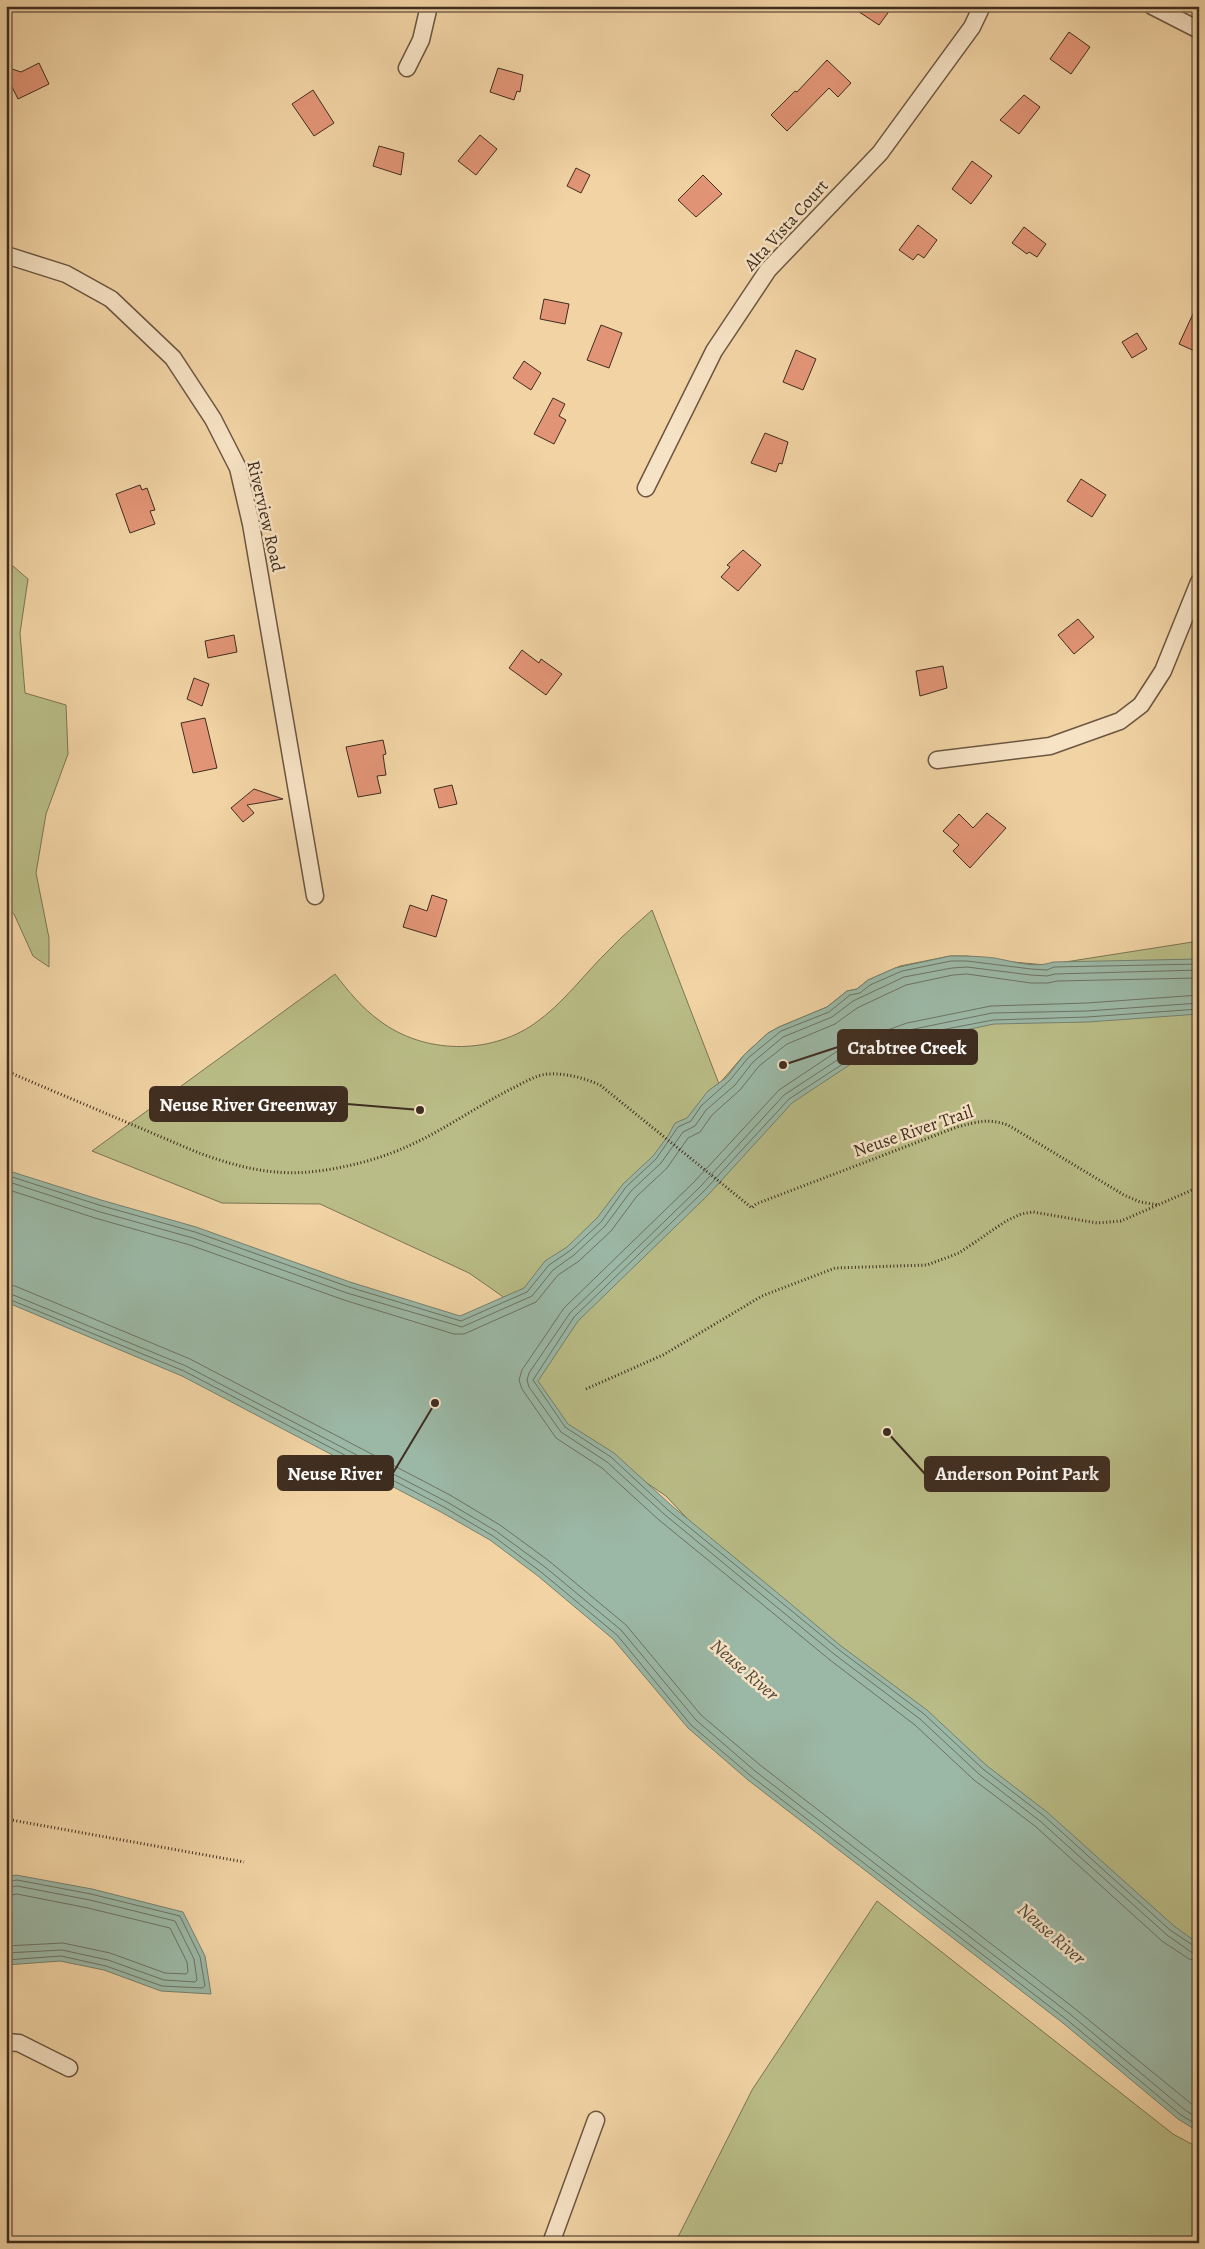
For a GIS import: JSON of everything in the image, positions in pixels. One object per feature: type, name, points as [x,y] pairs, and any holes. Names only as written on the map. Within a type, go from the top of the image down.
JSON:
[{"type":"street","points":[[407,68],[421,40],[429,6]]},
{"type":"street","name":"Alta Vista Court","points":[[646,488],[714,351],[768,270],[880,153],[972,27],[982,6]]},
{"type":"street","points":[[1152,6],[1199,30]]},
{"type":"street","name":"Riverview Road","points":[[6,255],[66,274],[112,299],[173,358],[213,419],[238,468],[252,524],[315,896]]},
{"type":"street","points":[[937,760],[1050,746],[1120,721],[1141,705],[1162,671],[1199,582]]},
{"type":"street","points":[[6,2042],[19,2043],[69,2068]]},
{"type":"street","points":[[551,2243],[596,2120]]},
{"type":"path","name":"Neuse River Trail","points":[[6,1071],[199,1153],[231,1164],[278,1173],[330,1170],[374,1159],[406,1147],[448,1125],[483,1103],[529,1080],[547,1074],[574,1076],[589,1080],[616,1097],[752,1208],[756,1204],[957,1127],[984,1120],[995,1120],[1008,1125],[1124,1195],[1140,1202],[1159,1205]]},
{"type":"path","points":[[586,1389],[663,1355],[762,1296],[835,1268],[927,1265],[959,1253],[1006,1221],[1021,1214],[1033,1212],[1097,1224],[1121,1221],[1199,1187]]},
{"type":"path","points":[[6,1819],[244,1862]]},
{"type":"green space","points":[[6,560],[28,579],[20,633],[25,693],[66,705],[68,754],[46,814],[36,873],[49,938],[49,967],[33,956],[14,914],[6,908]]},
{"type":"green space","points":[[652,910],[719,1084],[744,1055],[768,1033],[827,1007],[847,991],[857,989],[868,980],[900,966],[950,956],[967,956],[1046,965],[1199,941],[1199,1951],[696,1528],[666,1496],[644,1481],[606,1464],[544,1401],[502,1296],[469,1273],[320,1204],[222,1203],[92,1151],[335,974],[367,1011],[397,1032],[416,1040],[436,1045],[457,1046],[497,1041],[516,1034],[545,1016],[615,944]]},
{"type":"green space","points":[[877,1901],[1173,2134],[1199,2148],[1199,2243],[675,2243],[752,2090]]},
{"type":"water","points":[[950,956],[988,957],[1038,965],[1053,962],[1199,959],[1199,1014],[1088,1022],[994,1024],[911,1041],[857,1060],[792,1103],[708,1195],[578,1321],[538,1381],[568,1424],[614,1453],[672,1506],[841,1646],[927,1710],[986,1765],[1047,1812],[1174,1926],[1199,1944],[1199,2132],[1178,2119],[1063,2023],[748,1780],[688,1728],[613,1639],[538,1576],[490,1540],[441,1512],[182,1376],[6,1302],[6,1170],[196,1227],[350,1282],[460,1316],[524,1288],[545,1261],[567,1247],[597,1218],[623,1184],[653,1156],[675,1123],[687,1118],[708,1091],[727,1077],[744,1055],[768,1033],[827,1007],[847,991],[857,989],[868,980],[895,968]]},
{"type":"water","points":[[16,1875],[92,1889],[183,1912],[205,1956],[211,1994],[161,1991],[104,1970],[60,1961],[6,1965],[6,1877]]},
{"type":"building","points":[[850,6],[893,6],[879,25]]},
{"type":"building","points":[[1069,32],[1090,47],[1071,74],[1050,59]]},
{"type":"building","points":[[827,60],[851,83],[838,97],[829,88],[787,131],[771,115],[795,91],[797,92]]},
{"type":"building","points":[[39,63],[49,84],[18,99],[6,75],[6,67],[21,72]]},
{"type":"building","points":[[498,68],[523,75],[520,92],[517,91],[514,100],[490,92]]},
{"type":"building","points":[[313,90],[334,123],[314,136],[292,104]]},
{"type":"building","points":[[1024,95],[1040,107],[1019,134],[1000,120]]},
{"type":"building","points":[[480,135],[497,149],[476,175],[458,161]]},
{"type":"building","points":[[379,146],[404,153],[401,175],[373,166]]},
{"type":"building","points":[[972,161],[992,176],[971,204],[952,189]]},
{"type":"building","points":[[576,168],[590,175],[581,193],[567,186]]},
{"type":"building","points":[[703,175],[722,194],[696,217],[678,200]]},
{"type":"building","points":[[918,225],[937,240],[924,258],[918,254],[913,260],[899,250]]},
{"type":"building","points":[[1024,227],[1046,244],[1037,257],[1029,252],[1027,254],[1012,243]]},
{"type":"building","points":[[544,299],[569,304],[565,324],[540,319]]},
{"type":"building","points":[[1199,301],[1199,353],[1179,344]]},
{"type":"building","points":[[601,325],[622,333],[609,368],[587,360]]},
{"type":"building","points":[[1137,333],[1147,349],[1132,358],[1122,342]]},
{"type":"building","points":[[796,350],[816,359],[803,390],[783,382]]},
{"type":"building","points":[[524,361],[541,373],[531,390],[513,378]]},
{"type":"building","points":[[553,398],[565,404],[559,416],[566,420],[554,444],[534,434]]},
{"type":"building","points":[[765,433],[788,442],[782,464],[779,463],[776,472],[751,463]]},
{"type":"building","points":[[1081,479],[1106,495],[1092,517],[1067,501]]},
{"type":"building","points":[[140,485],[142,490],[147,488],[155,510],[150,511],[155,524],[130,533],[116,494]]},
{"type":"building","points":[[743,550],[761,565],[738,591],[721,577],[730,567],[727,565]]},
{"type":"building","points":[[1078,619],[1094,637],[1074,654],[1058,635]]},
{"type":"building","points":[[234,635],[237,652],[208,658],[205,641]]},
{"type":"building","points":[[522,650],[539,663],[541,659],[562,674],[546,695],[509,668]]},
{"type":"building","points":[[943,666],[947,688],[920,696],[916,671]]},
{"type":"building","points":[[194,678],[209,684],[202,706],[187,699]]},
{"type":"building","points":[[205,718],[217,768],[193,773],[181,723]]},
{"type":"building","points":[[383,740],[386,754],[383,755],[386,775],[377,776],[381,793],[358,797],[346,747]]},
{"type":"building","points":[[452,785],[457,804],[439,808],[434,789]]},
{"type":"building","points":[[254,789],[283,799],[247,805],[254,813],[243,822],[231,808]]},
{"type":"building","points":[[987,813],[1006,828],[970,868],[953,851],[959,845],[943,831],[959,814],[973,828]]},
{"type":"building","points":[[432,895],[447,900],[436,937],[403,927],[410,905],[427,911]]},
{"type":"place","name":"Crabtree Creek","points":[[783,1065]]},
{"type":"place","name":"Neuse River Greenway","points":[[420,1110]]},
{"type":"place","name":"Neuse River","points":[[435,1403]]},
{"type":"place","name":"Anderson Point Park","points":[[887,1432]]}]
